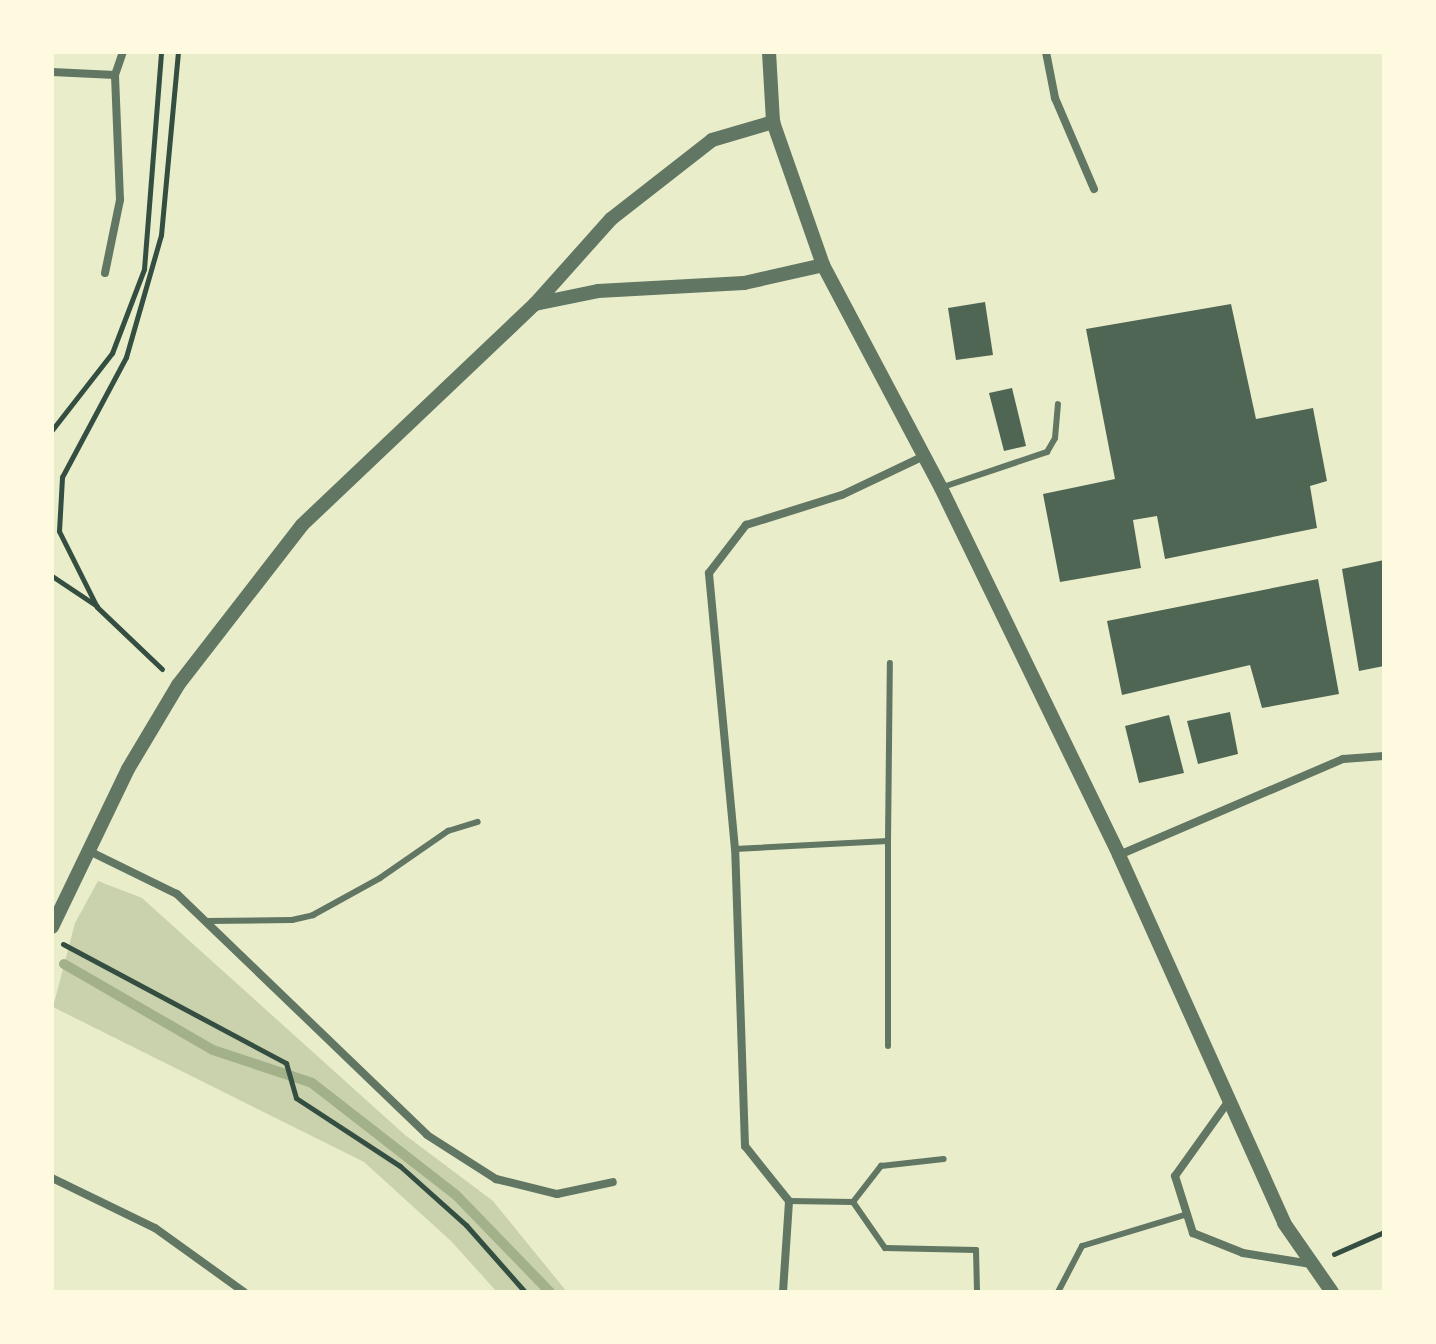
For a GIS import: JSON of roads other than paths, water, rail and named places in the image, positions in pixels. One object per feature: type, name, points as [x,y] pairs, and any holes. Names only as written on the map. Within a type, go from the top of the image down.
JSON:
[{"type":"street","points":[[105,273],[120,200],[115,75],[123,52]]},
{"type":"street","points":[[769,52],[773,122],[823,265],[941,488],[1119,855],[1284,1223],[1332,1292]]},
{"type":"street","points":[[1046,52],[1055,98],[1094,189]]},
{"type":"street","points":[[52,72],[115,75]]},
{"type":"street","points":[[52,927],[87,850],[178,685],[302,525],[535,304],[611,219],[712,140],[773,122]]},
{"type":"street","points":[[535,304],[598,291],[744,283],[823,265]]},
{"type":"street","points":[[783,1292],[789,1201],[745,1146],[735,849],[709,573],[746,525],[842,495],[924,456]]},
{"type":"street","points":[[1119,855],[1343,759],[1384,756]]},
{"type":"street","points":[[87,850],[177,894],[427,1135],[496,1179],[557,1194],[613,1182]]},
{"type":"street","points":[[1228,1102],[1175,1176],[1193,1233],[1230,1248],[1312,1264]]},
{"type":"street","points":[[52,1178],[155,1228],[244,1292]]},
{"type":"lane","points":[[941,488],[1047,452],[1055,438],[1058,404]]},
{"type":"lane","points":[[888,1046],[890,663]]},
{"type":"lane","points":[[206,921],[292,920],[313,915],[380,878],[448,831],[478,822]]},
{"type":"lane","points":[[735,849],[888,841]]},
{"type":"lane","points":[[853,1202],[881,1166],[944,1159]]},
{"type":"lane","points":[[789,1201],[853,1202]]},
{"type":"lane","points":[[853,1202],[885,1248],[976,1250],[977,1292]]},
{"type":"lane","points":[[1058,1292],[1082,1246],[1187,1214]]},
{"type":"waterway","points":[[64,964],[213,1050],[312,1083],[456,1195],[550,1292]]}]
